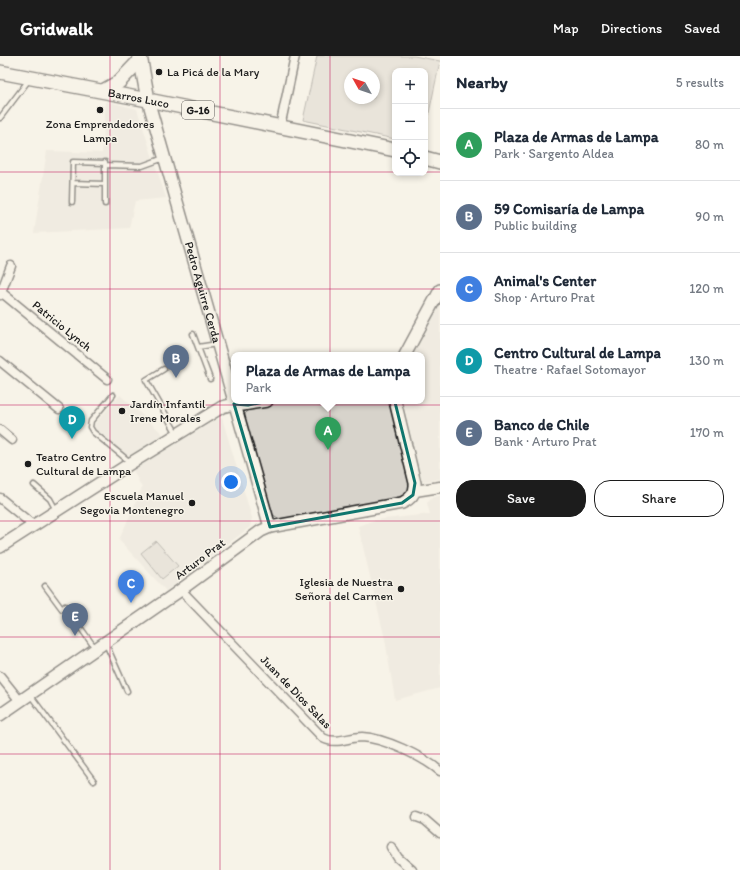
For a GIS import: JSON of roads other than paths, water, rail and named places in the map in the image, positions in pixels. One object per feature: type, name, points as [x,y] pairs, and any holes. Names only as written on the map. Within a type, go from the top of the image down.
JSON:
[{"type":"main road","points":[[103,91],[119,82],[143,57]]},
{"type":"main road","name":"Pedro Aguirre Cerda","points":[[143,57],[148,100],[231,393]]},
{"type":"main road","name":"Barros Luco","points":[[0,72],[103,91],[392,149]]},
{"type":"main road","points":[[428,159],[440,162]]},
{"type":"main road","points":[[407,352],[440,290]]},
{"type":"main road","points":[[0,547],[56,510],[222,407],[234,404],[249,404]]},
{"type":"main road","name":"Pedro Aguirre Cerda","points":[[234,404],[270,527]]},
{"type":"main road","points":[[396,404],[415,483],[415,491]]},
{"type":"main road","name":"Arturo Prat","points":[[0,715],[105,641],[181,590],[256,534],[270,527],[402,503],[410,499],[415,491]]},
{"type":"street","points":[[280,127],[295,56]]},
{"type":"street","points":[[1,293],[11,266]]},
{"type":"street","name":"Patricio Lynch","points":[[1,293],[107,379]]},
{"type":"street","points":[[0,361],[59,409]]},
{"type":"street","points":[[0,430],[12,440]]},
{"type":"street","points":[[415,491],[440,487]]},
{"type":"street","points":[[0,498],[33,525]]},
{"type":"street","name":"Juan de Dios Salas","points":[[181,590],[323,738],[330,741],[362,737],[390,744],[417,755],[440,771]]},
{"type":"street","points":[[0,676],[20,701]]},
{"type":"street","points":[[417,817],[425,820],[440,833]]},
{"type":"street","points":[[391,847],[398,858],[412,870]]},
{"type":"lane","points":[[0,118],[30,77]]},
{"type":"lane","points":[[72,202],[73,162],[142,166],[165,157]]},
{"type":"lane","points":[[105,163],[105,204]]},
{"type":"lane","points":[[72,183],[105,184]]},
{"type":"lane","points":[[193,334],[210,379]]},
{"type":"lane","points":[[198,347],[217,344]]},
{"type":"lane","points":[[164,369],[146,380],[177,435]]},
{"type":"lane","points":[[113,395],[91,421],[90,427],[93,432],[131,463]]},
{"type":"lane","points":[[34,485],[50,499],[56,510]]},
{"type":"lane","points":[[46,586],[62,609],[65,606],[95,648]]},
{"type":"lane","points":[[105,641],[127,691]]},
{"type":"lane","points":[[29,694],[94,782]]},
{"type":"place","name":"La Picá de la Mary","points":[[159,72]]},
{"type":"place","name":"Zona Emprendedores Lampa","points":[[100,110]]},
{"type":"place","name":"59 Comisaría de Lampa","points":[[176,378]]},
{"type":"place","name":"Jardín Infantil Irene Morales","points":[[122,411]]},
{"type":"place","name":"Centro Cultural de Lampa","points":[[72,439]]},
{"type":"place","name":"Plaza de Armas de Lampa","points":[[328,450]]},
{"type":"place","name":"Teatro Centro Cultural de Lampa","points":[[28,464]]},
{"type":"place","name":"Escuela Manuel Segovia Montenegro","points":[[192,503]]},
{"type":"place","name":"Iglesia de Nuestra Señora del Carmen","points":[[401,589]]},
{"type":"place","name":"Animal's Center","points":[[131,603]]},
{"type":"place","name":"Banco de Chile","points":[[75,636]]}]
